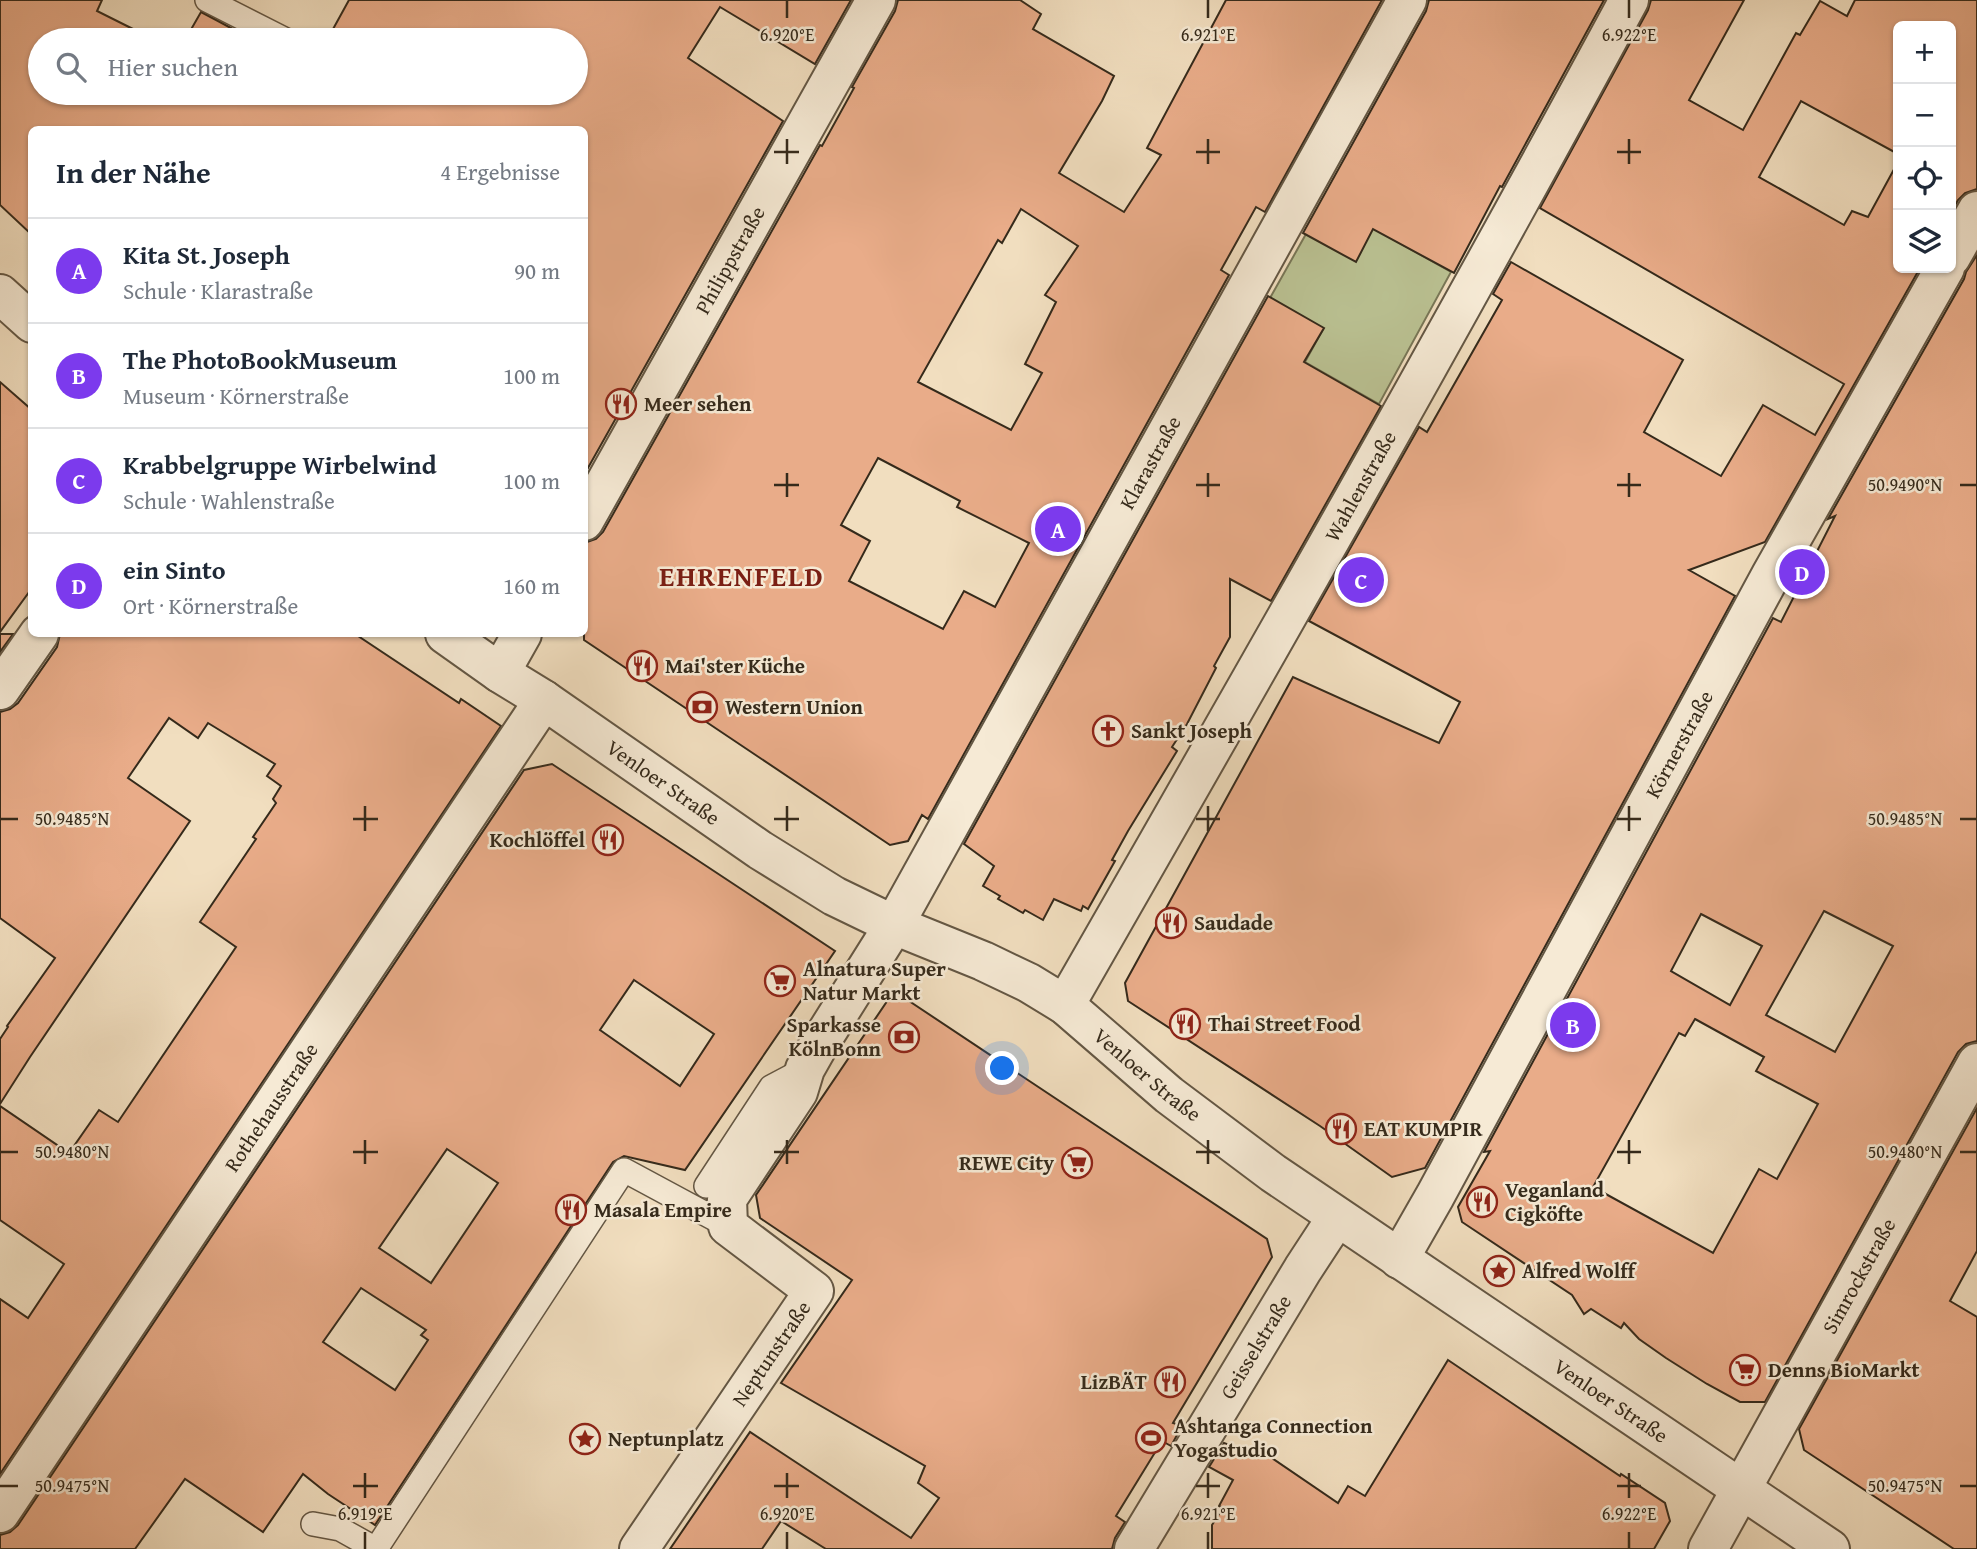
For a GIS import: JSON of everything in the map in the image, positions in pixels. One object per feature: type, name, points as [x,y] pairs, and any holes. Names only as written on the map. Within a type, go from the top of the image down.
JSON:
[{"type":"street","name":"Philippstraße","points":[[588,514],[876,0]]},
{"type":"street","name":"Klarastraße","points":[[894,925],[1408,0]]},
{"type":"street","name":"Wahlenstraße","points":[[1065,1005],[1435,355],[1629,0]]},
{"type":"street","points":[[1956,248],[1977,211]]},
{"type":"street","name":"Körnerstraße","points":[[1399,1259],[1771,575],[1942,273]]},
{"type":"street","points":[[0,294],[28,319]]},
{"type":"street","points":[[0,690],[38,637]]},
{"type":"street","name":"Venloer Straße","points":[[449,637],[761,850],[834,896],[894,925],[983,961],[1029,983],[1065,1005],[1169,1095],[1273,1173],[1830,1549]]},
{"type":"street","points":[[500,673],[520,637]]},
{"type":"street","name":"Rothehausstraße","points":[[0,1513],[544,700]]},
{"type":"street","points":[[729,1226],[727,1199],[798,1092],[805,1069],[818,1046],[894,925]]},
{"type":"street","name":"Simrockstraße","points":[[1708,1549],[1977,1063]]},
{"type":"street","name":"Geisselstraße","points":[[1134,1549],[1337,1217]]},
{"type":"street","name":"Neptunstraße","points":[[639,1549],[814,1291],[729,1226]]},
{"type":"lane","points":[[207,0],[262,28]]},
{"type":"lane","points":[[706,1186],[771,1087],[805,1069]]},
{"type":"lane","points":[[313,1524],[340,1529],[376,1549],[624,1170],[729,1226]]},
{"type":"green space","points":[[1373,228],[1451,272],[1379,404],[1305,362],[1323,329],[1270,298],[1306,234]]},
{"type":"building","points":[[0,0],[102,0],[97,11],[131,28],[28,28],[28,105],[588,105],[588,28],[334,28],[349,0],[851,0],[815,64],[720,7],[688,58],[783,121],[588,468],[588,126],[28,126],[28,231],[0,205]]},
{"type":"building","points":[[898,0],[1020,0],[1041,14],[1033,29],[1114,76],[1059,173],[1124,212],[1161,155],[1147,148],[1226,0],[1382,0],[1265,212],[1256,207],[1221,270],[1229,275],[928,819],[922,815],[908,841],[890,845],[584,640],[584,637],[588,637],[588,542],[603,532],[820,145],[822,146],[854,88],[852,87],[895,11]],"holes":[[[1021,209],[1078,246],[1045,295],[1056,302],[1025,364],[1042,373],[1011,430],[918,382],[998,240],[1002,243]],[[878,458],[960,501],[957,507],[1029,543],[995,607],[964,591],[943,629],[849,581],[870,541],[841,525]]]},
{"type":"building","points":[[1429,0],[1604,0],[1454,273],[1373,229],[1356,262],[1303,233],[1426,11]]},
{"type":"building","points":[[1651,0],[1744,0],[1689,100],[1743,130],[1796,33],[1800,35],[1820,1],[1847,16],[1855,0],[1977,0],[1977,189],[1965,193],[1956,204],[1956,21],[1893,21],[1893,151],[1801,101],[1759,177],[1844,225],[1852,211],[1868,217],[1893,171],[1893,273],[1917,273],[1765,542],[1689,570],[1735,596],[1425,1168],[1392,1177],[1320,1126],[1128,1001],[1125,983],[1293,677],[1439,743],[1460,702],[1309,621],[1419,427],[1427,432],[1502,300],[1493,294],[1511,262],[1683,360],[1644,432],[1721,476],[1763,405],[1815,435],[1844,384],[1540,208]]},
{"type":"building","points":[[201,12],[231,28],[192,28]]},
{"type":"building","points":[[1977,255],[1977,1041],[1966,1044],[1958,1052],[1765,1402],[1740,1402],[1666,1358],[1639,1339],[1624,1323],[1621,1328],[1591,1309],[1584,1314],[1572,1295],[1462,1222],[1458,1207],[1490,1151],[1484,1152],[1773,618],[1781,622],[1835,516],[1828,519]],"holes":[[[1824,911],[1893,946],[1835,1052],[1766,1015]],[[1701,914],[1762,946],[1730,1005],[1671,971]],[[1695,1019],[1764,1057],[1756,1071],[1818,1104],[1777,1179],[1759,1169],[1713,1253],[1593,1187],[1679,1033],[1685,1036]]]},
{"type":"building","points":[[1268,296],[1324,328],[1304,362],[1381,406],[1271,601],[1230,579],[1230,637],[1187,724],[1172,747],[1177,751],[1128,831],[1112,860],[1115,861],[1088,909],[1083,906],[1081,911],[1054,899],[1043,920],[1025,910],[1023,913],[998,899],[1000,896],[983,886],[994,866],[964,844]]},
{"type":"building","points":[[0,382],[28,406],[28,594],[0,632]]},
{"type":"building","points":[[0,634],[13,634],[0,652]]},
{"type":"building","points":[[59,637],[360,637],[459,703],[461,699],[501,726],[0,1474],[0,1299],[28,1318],[64,1264],[0,1220],[0,1106],[69,1153],[99,1110],[118,1122],[236,947],[200,922],[256,839],[253,837],[276,803],[273,799],[281,786],[267,776],[275,764],[208,723],[198,738],[169,718],[128,778],[190,821],[0,1104],[0,1039],[55,958],[0,918],[0,712],[18,703],[57,647]]},
{"type":"building","points":[[552,764],[835,951],[685,1170],[624,1156],[613,1162],[375,1525],[303,1474],[263,1532],[185,1479],[135,1549],[0,1549],[0,1535],[10,1532],[18,1525],[524,770]],"holes":[[[634,980],[714,1034],[680,1086],[600,1030]],[[447,1149],[498,1183],[431,1283],[379,1248]],[[361,1288],[426,1330],[421,1335],[428,1340],[395,1390],[323,1342]]]},
{"type":"building","points":[[894,991],[1267,1239],[1272,1257],[1173,1423],[1182,1426],[1171,1446],[1162,1441],[1116,1516],[1125,1522],[1112,1549],[826,1549],[781,1521],[762,1549],[670,1549],[750,1432],[911,1538],[939,1498],[918,1483],[925,1466],[781,1383],[852,1280],[760,1218],[756,1195]]},
{"type":"building","points":[[1977,1108],[1977,1251],[1950,1301],[1977,1317],[1977,1549],[1954,1549],[1804,1450],[1799,1429]]},
{"type":"building","points":[[1448,1360],[1620,1476],[1621,1474],[1665,1503],[1670,1521],[1654,1549],[1212,1549],[1212,1525],[1223,1508],[1219,1506],[1233,1480],[1209,1467],[1224,1443],[1258,1456],[1260,1450],[1338,1503],[1348,1486],[1365,1496]]},
{"type":"place","name":"Meer sehen","points":[[621,404]]},
{"type":"place","name":"Kita St. Joseph","points":[[1058,529]]},
{"type":"place","name":"ein Sinto","points":[[1802,572]]},
{"type":"place","name":"Krabbelgruppe Wirbelwind","points":[[1361,580]]},
{"type":"place","name":"Mai'ster Küche","points":[[642,666]]},
{"type":"place","name":"Western Union","points":[[702,707]]},
{"type":"place","name":"Sankt Joseph","points":[[1108,731]]},
{"type":"place","name":"Kochlöffel","points":[[608,840]]},
{"type":"place","name":"Saudade","points":[[1171,923]]},
{"type":"place","name":"Alnatura Super Natur Markt","points":[[780,981]]},
{"type":"place","name":"Thai Street Food","points":[[1185,1024]]},
{"type":"place","name":"The PhotoBookMuseum","points":[[1573,1025]]},
{"type":"place","name":"Sparkasse KölnBonn","points":[[904,1037]]},
{"type":"place","name":"EAT KUMPIR","points":[[1341,1129]]},
{"type":"place","name":"REWE City","points":[[1077,1163]]},
{"type":"place","name":"Veganland Cigköfte","points":[[1482,1202]]},
{"type":"place","name":"Masala Empire","points":[[571,1210]]},
{"type":"place","name":"Alfred Wolff","points":[[1499,1271]]},
{"type":"place","name":"Denns BioMarkt","points":[[1745,1370]]},
{"type":"place","name":"LizBÄT","points":[[1170,1382]]},
{"type":"place","name":"Ashtanga Connection Yogastudio","points":[[1151,1438]]},
{"type":"place","name":"Neptunplatz","points":[[585,1439]]},
{"type":"district","name":"EHRENFELD","points":[[742,576]]}]
